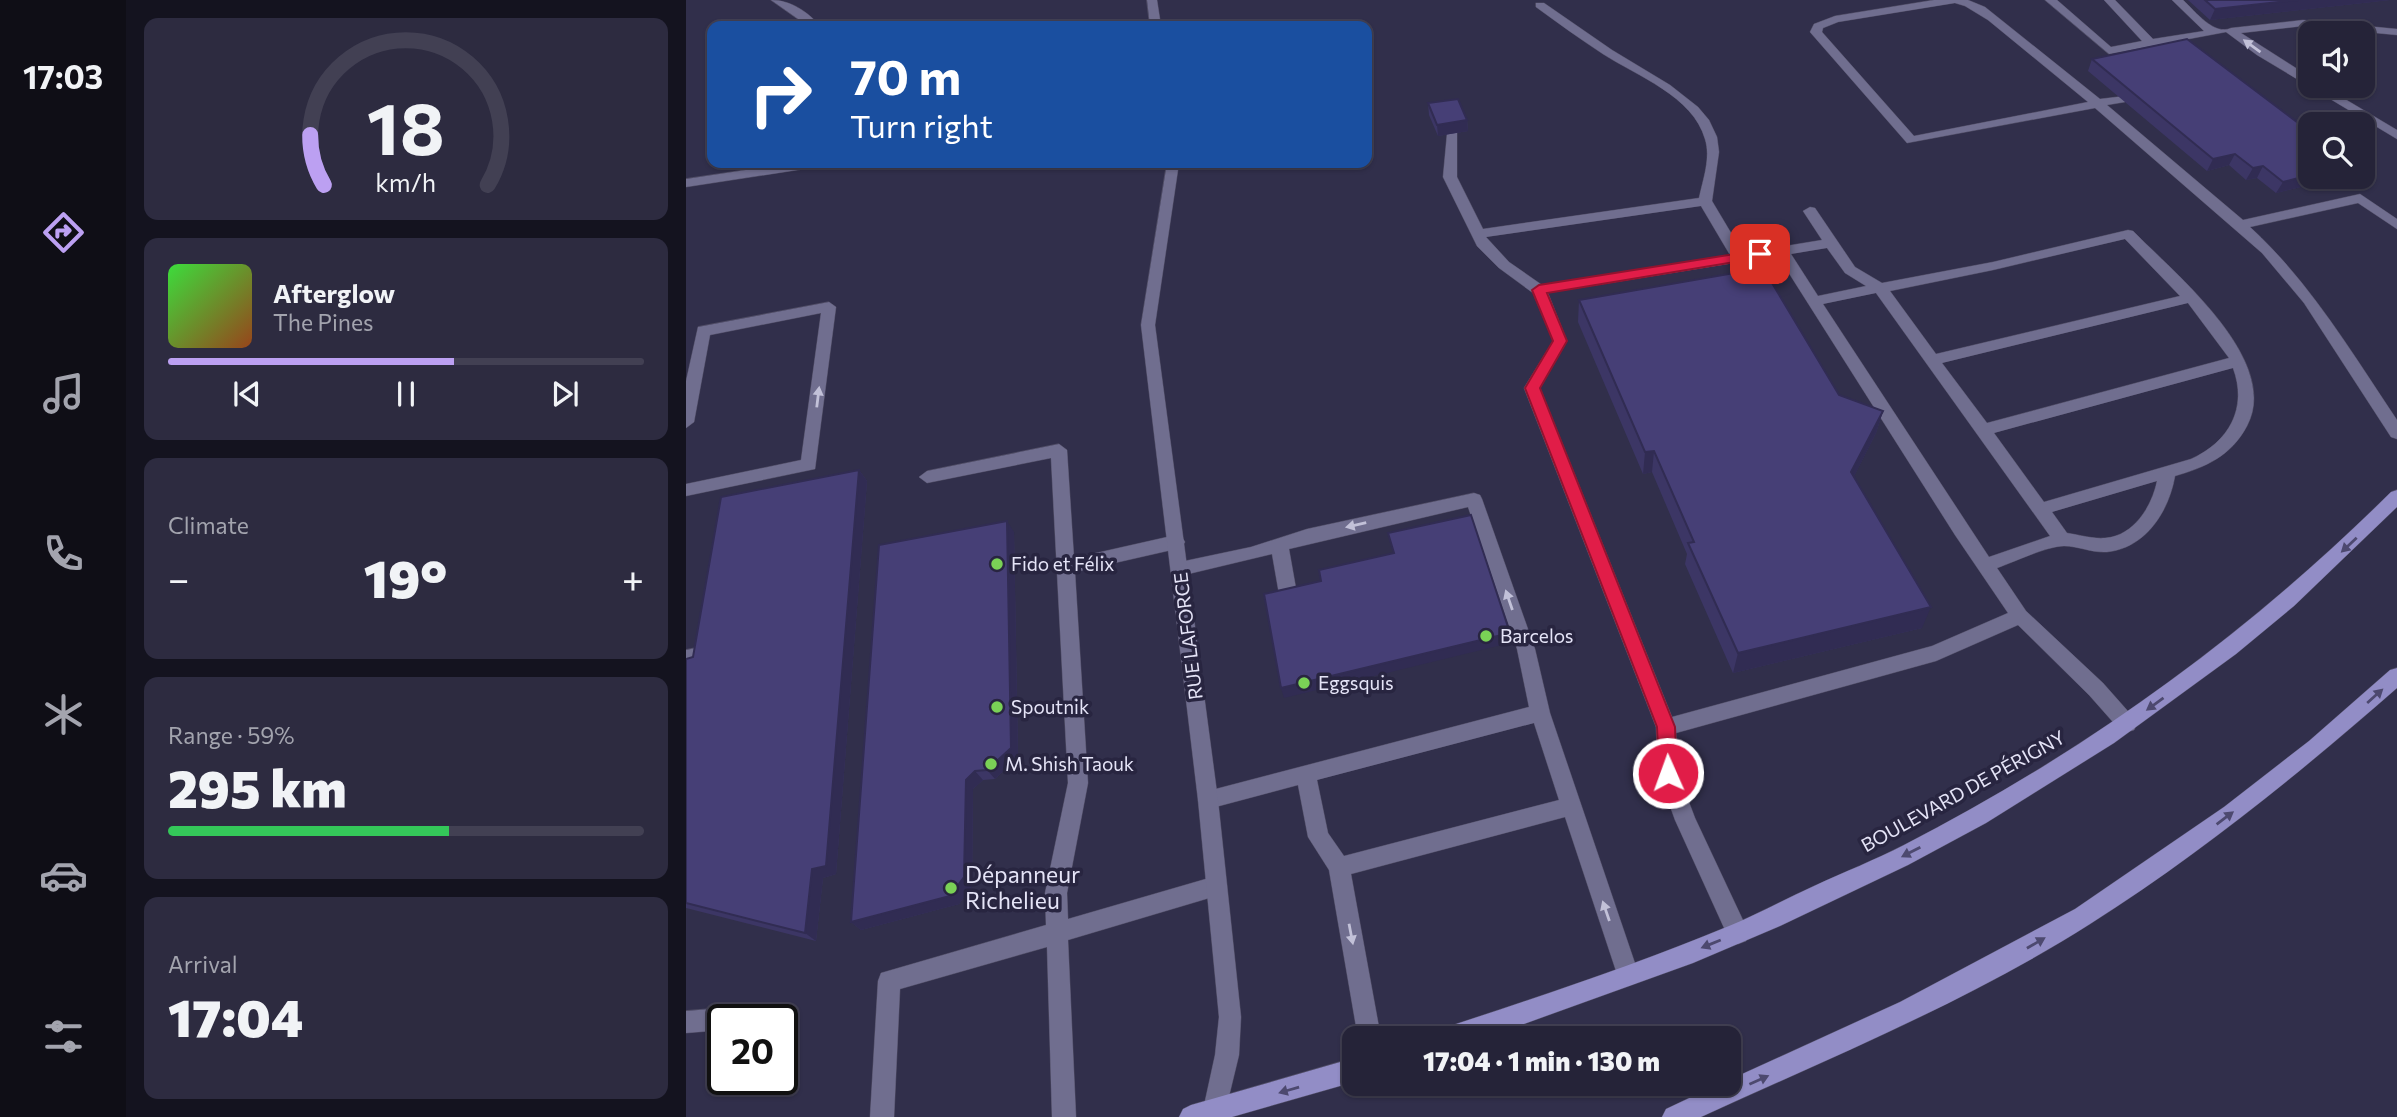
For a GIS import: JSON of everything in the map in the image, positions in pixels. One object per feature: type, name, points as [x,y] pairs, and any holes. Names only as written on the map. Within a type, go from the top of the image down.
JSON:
[{"type":"main road","name":"BOULEVARD DE PÉRIGNY","points":[[1484,1026],[1738,933],[1912,852],[2127,724],[2211,665],[2262,624],[2363,532],[2397,496]]},
{"type":"main road","points":[[1674,1117],[1908,1010],[2083,916],[2231,814],[2316,747],[2397,676]]},
{"type":"main road","points":[[1191,1117],[1342,1073]]},
{"type":"street","points":[[776,0],[809,21]]},
{"type":"street","points":[[1152,0],[1155,21]]},
{"type":"street","points":[[2121,99],[2097,104],[1911,140],[1816,32],[1818,26],[1835,19],[1955,0],[1974,4],[2033,55],[2048,61],[2097,104],[2240,225],[2267,250],[2309,300],[2397,433]]},
{"type":"street","points":[[2050,0],[2109,51],[2213,33],[2298,25]]},
{"type":"street","points":[[2109,0],[2150,43]]},
{"type":"street","points":[[2178,0],[2213,33]]},
{"type":"street","points":[[1541,5],[1601,48],[1662,85],[1700,118],[1711,138],[1712,148],[1705,201],[1739,258]]},
{"type":"street","points":[[2273,13],[2286,24]]},
{"type":"street","points":[[2323,15],[2330,21]]},
{"type":"street","points":[[2375,30],[2397,32]]},
{"type":"street","points":[[2231,31],[2298,75]]},
{"type":"street","points":[[2335,98],[2397,135]]},
{"type":"street","points":[[1453,134],[1450,177],[1484,246],[1504,265],[1539,290],[1560,341],[1532,388],[1666,727],[1668,773],[1685,820],[1738,933]]},
{"type":"street","points":[[686,183],[774,168]]},
{"type":"street","name":"RUE LAFORCE","points":[[1172,168],[1148,325],[1208,800],[1230,1017],[1227,1055],[1215,1110]]},
{"type":"street","points":[[2240,225],[2360,198],[2397,225]]},
{"type":"street","points":[[1478,233],[1705,201]]},
{"type":"street","points":[[1810,211],[1850,270],[1880,288],[2062,539]]},
{"type":"street","points":[[1814,301],[1993,266],[2128,234],[2217,328],[2238,361],[2246,381],[2249,399],[2246,414],[2227,444],[2211,458],[2167,474],[2041,509]]},
{"type":"street","points":[[1539,290],[1831,243]]},
{"type":"street","points":[[1782,251],[2020,616],[2096,689],[2127,724]]},
{"type":"street","points":[[1933,360],[2191,298]]},
{"type":"street","points":[[686,422],[704,331],[829,307],[809,464],[686,490]]},
{"type":"street","points":[[1983,429],[2238,361]]},
{"type":"street","points":[[927,477],[1059,450],[1078,783],[1056,893],[1064,1117]]},
{"type":"street","points":[[1985,565],[2062,539],[2109,546],[2150,522],[2164,493],[2167,474]]},
{"type":"street","points":[[1180,569],[1251,554],[1307,536],[1474,499],[1529,659],[1540,713],[1628,975]]},
{"type":"street","points":[[1066,567],[1176,542]]},
{"type":"street","points":[[1279,544],[1288,594]]},
{"type":"street","points":[[1666,727],[1936,653],[2020,616]]},
{"type":"street","points":[[1208,800],[1540,713]]},
{"type":"street","points":[[1306,774],[1318,837],[1339,867],[1368,1026]]},
{"type":"street","points":[[1339,867],[1571,806]]},
{"type":"street","points":[[882,1117],[889,981],[1216,886]]},
{"type":"street","points":[[686,1022],[707,1020]]},
{"type":"building","points":[[2205,0],[2298,0],[2215,9]]},
{"type":"building","points":[[2187,39],[2298,123],[2298,178],[2283,182],[2263,166],[2253,168],[2235,154],[2213,159],[2092,59]]},
{"type":"building","points":[[1458,99],[1467,120],[1437,125],[1428,103]]},
{"type":"building","points":[[1763,268],[1839,395],[1883,411],[1851,472],[1931,607],[1738,653],[1688,543],[1694,542],[1654,451],[1645,452],[1579,300]]},
{"type":"building","points":[[859,470],[826,866],[812,869],[805,933],[686,903],[686,659],[693,657],[721,497]]},
{"type":"building","points":[[1471,515],[1510,633],[1281,688],[1264,594],[1321,581],[1319,570],[1394,553],[1388,533]]},
{"type":"building","points":[[1007,521],[1011,748],[987,770],[975,771],[966,780],[964,877],[950,896],[851,922],[879,545]]},
{"type":"place","name":"Fido et Félix","points":[[997,564]]},
{"type":"place","name":"Barcelos","points":[[1486,636]]},
{"type":"place","name":"Eggsquis","points":[[1304,683]]},
{"type":"place","name":"Spoutnik","points":[[997,707]]},
{"type":"place","name":"M. Shish Taouk","points":[[991,764]]},
{"type":"place","name":"Dépanneur Richelieu","points":[[951,888]]},
{"type":"route","points":[[1668,773],[1666,727],[1532,388],[1560,341],[1539,290],[1760,254]]}]
